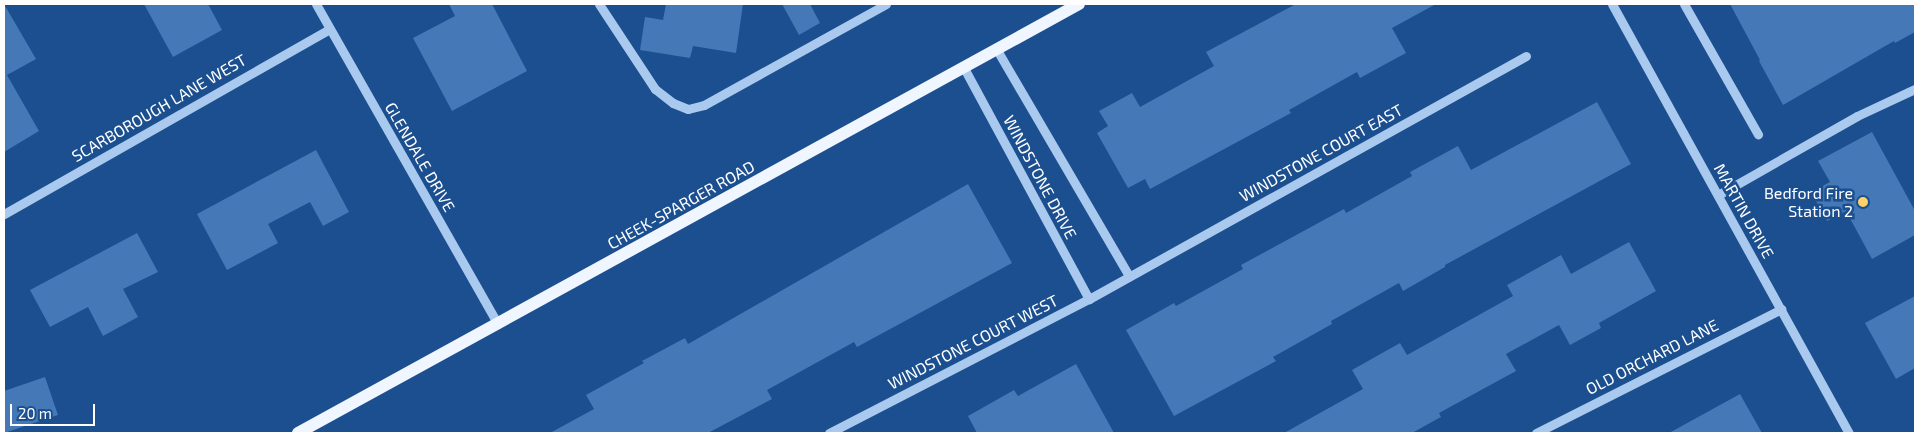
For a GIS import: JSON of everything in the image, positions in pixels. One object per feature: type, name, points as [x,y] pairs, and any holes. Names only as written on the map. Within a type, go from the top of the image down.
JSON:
[{"type":"main road","name":"CHEEK-SPARGER ROAD","points":[[298,433],[1079,4]]},
{"type":"street","name":"GLENDALE DRIVE","points":[[316,4],[498,324]]},
{"type":"street","points":[[599,4],[655,89],[673,103],[688,109],[704,105],[886,4]]},
{"type":"street","name":"MARTIN DRIVE","points":[[1612,4],[1849,433]]},
{"type":"street","points":[[1684,4],[1758,134]]},
{"type":"street","name":"SCARBOROUGH LANE WEST","points":[[4,214],[330,29]]},
{"type":"street","name":"WINDSTONE DRIVE","points":[[997,50],[1130,276]]},
{"type":"street","name":"WINDSTONE COURT EAST","points":[[1130,276],[1526,56]]},
{"type":"street","name":"WINDSTONE DRIVE","points":[[964,68],[1089,299]]},
{"type":"street","points":[[1718,195],[1857,116],[1915,89]]},
{"type":"street","name":"WINDSTONE COURT WEST","points":[[828,433],[1130,276]]},
{"type":"street","name":"OLD ORCHARD LANE","points":[[1536,433],[1781,309]]},
{"type":"building","points":[[4,4],[36,59],[7,75],[39,131],[4,152]]},
{"type":"building","points":[[144,4],[208,4],[222,30],[173,57]]},
{"type":"building","points":[[449,4],[492,4],[527,71],[452,111],[413,38],[455,16]]},
{"type":"building","points":[[666,4],[743,4],[736,53],[693,46],[690,58],[640,50],[645,17],[663,20]]},
{"type":"building","points":[[782,4],[810,4],[820,23],[799,35]]},
{"type":"building","points":[[1296,4],[1436,4],[1392,28],[1406,53],[1360,78],[1357,72],[1289,110],[1291,113],[1150,189],[1145,179],[1128,188],[1097,133],[1108,126],[1099,111],[1132,93],[1140,107],[1214,66],[1206,52]]},
{"type":"building","points":[[1730,4],[1915,4],[1915,32],[1895,43],[1894,41],[1783,105]]},
{"type":"building","points":[[1597,102],[1631,164],[1445,265],[1445,267],[1403,291],[1399,283],[1331,321],[1332,324],[1273,357],[1276,361],[1174,416],[1126,330],[1174,303],[1176,306],[1243,269],[1241,265],[1344,209],[1346,213],[1412,176],[1410,172],[1458,146],[1471,170]]},
{"type":"building","name":"Bedford Fire Station 2","points":[[1872,132],[1915,211],[1915,235],[1872,259],[1846,211],[1827,221],[1811,192],[1830,182],[1818,161]]},
{"type":"building","points":[[316,150],[349,212],[323,226],[310,202],[268,224],[278,243],[227,270],[197,214]]},
{"type":"building","points":[[968,184],[1012,263],[857,347],[854,342],[767,390],[772,399],[708,433],[550,433],[594,409],[586,395],[644,363],[642,361],[685,338],[688,344]]},
{"type":"building","points":[[137,233],[158,272],[123,289],[138,317],[103,336],[88,307],[50,327],[30,290]]},
{"type":"building","points":[[1629,242],[1656,291],[1599,323],[1601,328],[1570,345],[1559,325],[1506,354],[1516,371],[1439,413],[1441,417],[1412,433],[1284,433],[1363,389],[1352,370],[1400,343],[1407,355],[1513,296],[1507,285],[1561,255],[1571,274]]},
{"type":"building","points":[[1915,296],[1915,368],[1896,379],[1865,323]]},
{"type":"building","points":[[1076,364],[1114,433],[977,433],[968,416],[1014,390],[1018,396]]},
{"type":"building","points":[[45,377],[58,415],[4,433],[4,391]]},
{"type":"building","points":[[1740,394],[1762,433],[1669,433]]},
{"type":"place","name":"Bedford Fire Station 2","points":[[1863,202]]}]
